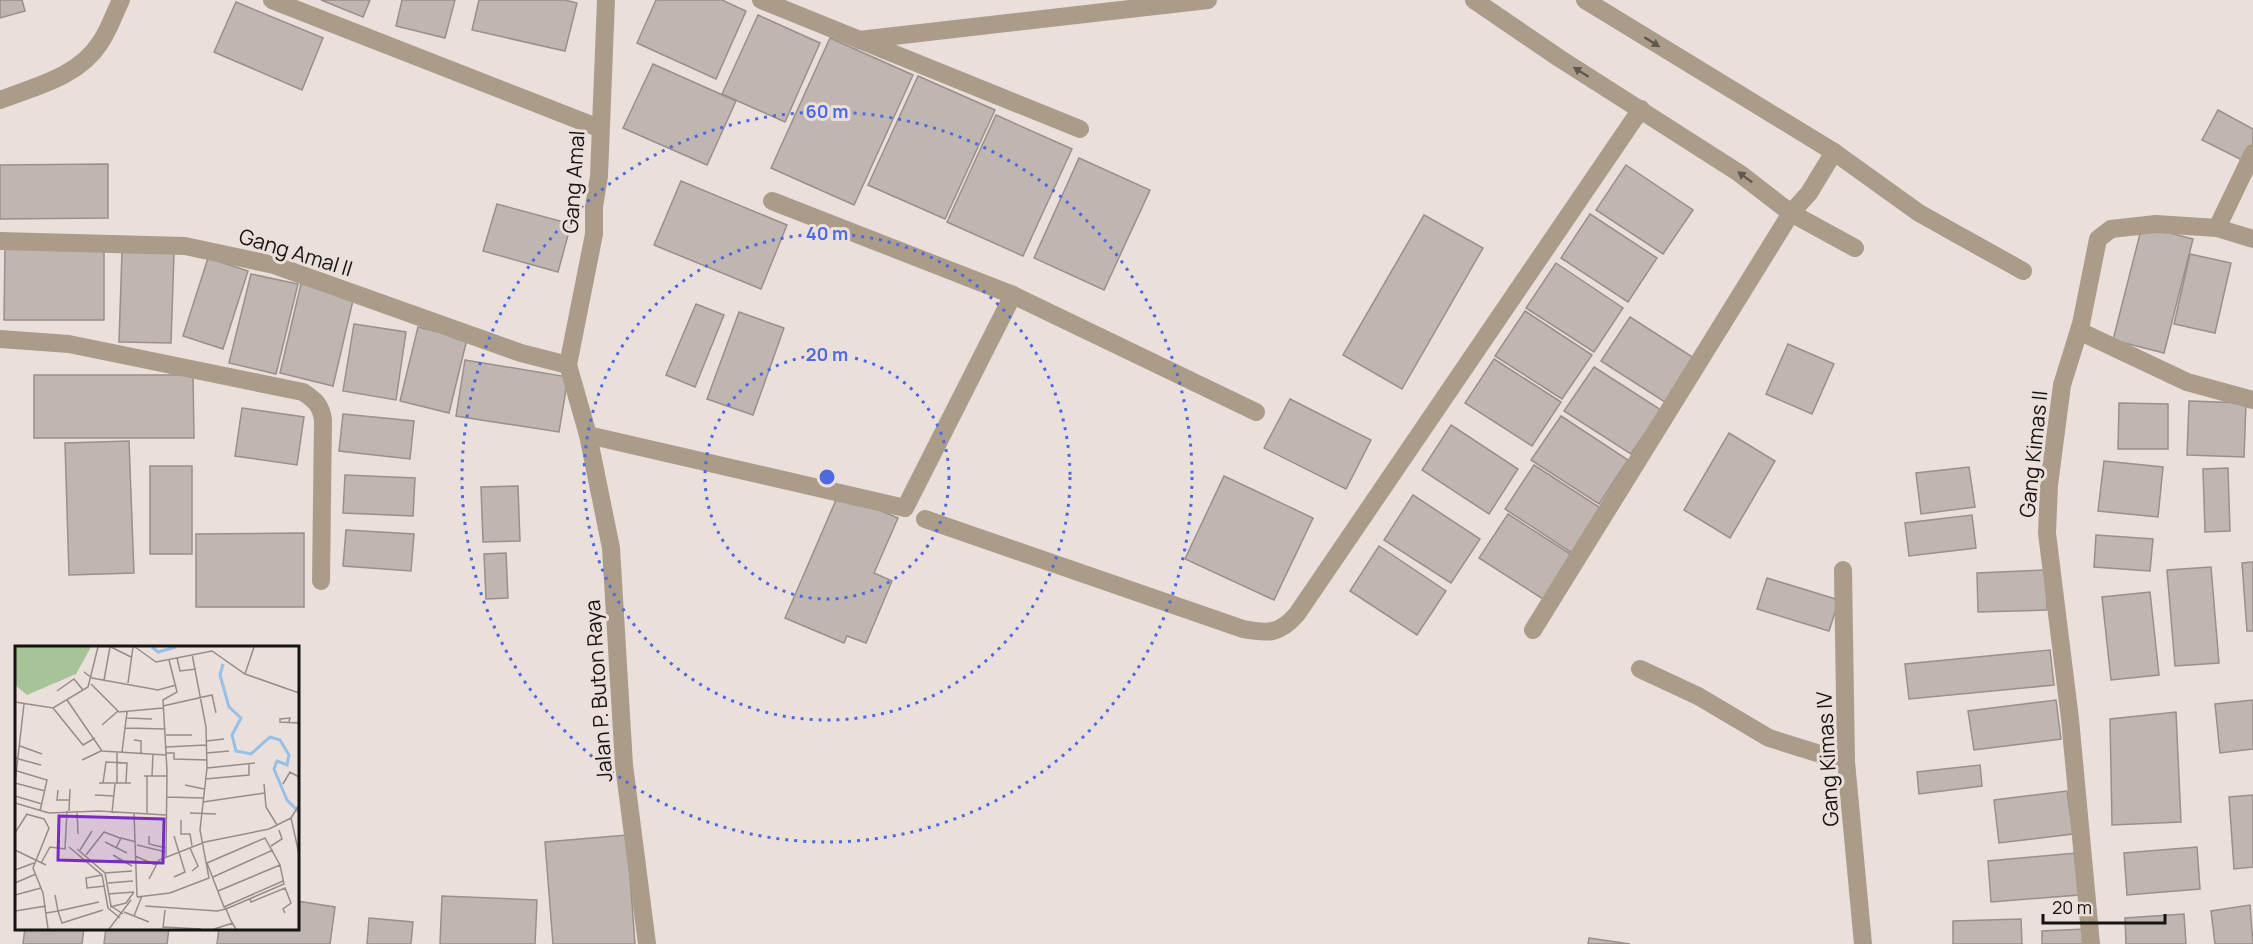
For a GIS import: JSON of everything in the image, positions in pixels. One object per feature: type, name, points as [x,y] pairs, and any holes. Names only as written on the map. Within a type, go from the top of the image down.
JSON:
[{"type":"street","points":[[0,100],[72,72],[101,42],[121,0]]},
{"type":"street","points":[[272,0],[599,129]]},
{"type":"street","name":"Gang Amal","points":[[568,365],[594,234],[594,207],[599,176],[599,129],[606,0]]},
{"type":"street","points":[[761,0],[1080,129]]},
{"type":"street","points":[[859,40],[1208,0]]},
{"type":"street","points":[[1474,0],[1559,58],[1739,173],[1791,213],[1855,248]]},
{"type":"street","points":[[1585,0],[1834,152],[1919,213],[2023,271]]},
{"type":"street","points":[[925,519],[1243,629],[1262,633],[1275,631],[1287,625],[1297,614],[1641,109]]},
{"type":"street","points":[[1533,630],[1791,213],[1809,193],[1834,152]]},
{"type":"street","points":[[2217,228],[2253,153]]},
{"type":"street","points":[[772,201],[1013,295],[1256,412]]},
{"type":"street","name":"Gang Kimas II","points":[[2091,944],[2070,719],[2047,533],[2049,485],[2062,385],[2079,331],[2098,239],[2110,229],[2156,224],[2217,228],[2253,239]]},
{"type":"street","name":"Gang Amal II","points":[[0,241],[185,246],[243,257],[274,265],[521,354],[568,365]]},
{"type":"street","points":[[588,435],[905,508],[1013,295]]},
{"type":"street","points":[[2079,331],[2187,382],[2253,400]]},
{"type":"street","points":[[0,339],[69,344],[303,392],[313,399],[319,405],[323,420],[321,581]]},
{"type":"street","name":"Jalan P. Buton Raya","points":[[568,365],[588,435],[611,548],[624,765],[647,944]]},
{"type":"street","name":"Gang Kimas IV","points":[[1843,570],[1846,762],[1863,944]]},
{"type":"street","points":[[1640,669],[1698,696],[1769,738],[1846,762]]},
{"type":"building","points":[[0,0],[22,0],[25,11],[0,18]]},
{"type":"building","points":[[321,0],[370,0],[363,17]]},
{"type":"building","points":[[402,0],[455,0],[445,38],[396,26]]},
{"type":"building","points":[[479,0],[565,0],[577,3],[565,51],[472,30]]},
{"type":"building","points":[[656,0],[722,0],[746,11],[716,79],[637,43]]},
{"type":"building","points":[[236,2],[323,38],[302,90],[214,52]]},
{"type":"building","points":[[758,15],[820,43],[785,122],[722,94]]},
{"type":"building","points":[[830,38],[913,75],[854,205],[771,168]]},
{"type":"building","points":[[653,64],[736,101],[707,165],[623,128]]},
{"type":"building","points":[[918,76],[995,110],[945,219],[868,185]]},
{"type":"building","points":[[2218,110],[2253,129],[2253,144],[2244,161],[2202,140]]},
{"type":"building","points":[[996,115],[1072,149],[1023,256],[947,222]]},
{"type":"building","points":[[1079,158],[1150,190],[1104,290],[1034,258]]},
{"type":"building","points":[[108,164],[108,218],[0,219],[0,165]]},
{"type":"building","points":[[1626,165],[1693,210],[1663,254],[1596,210]]},
{"type":"building","points":[[681,181],[787,225],[761,289],[654,245]]},
{"type":"building","points":[[497,204],[571,224],[558,272],[483,251]]},
{"type":"building","points":[[1590,214],[1657,258],[1628,302],[1561,258]]},
{"type":"building","points":[[1424,215],[1483,248],[1402,389],[1343,355]]},
{"type":"building","points":[[2142,226],[2193,239],[2164,353],[2113,340]]},
{"type":"building","points":[[104,245],[104,320],[4,320],[5,246]]},
{"type":"building","points":[[122,252],[174,253],[171,343],[119,342]]},
{"type":"building","points":[[2190,254],[2231,263],[2215,333],[2174,324]]},
{"type":"building","points":[[208,258],[248,271],[223,349],[183,336]]},
{"type":"building","points":[[1556,263],[1623,308],[1594,352],[1526,308]]},
{"type":"building","points":[[251,274],[298,284],[276,374],[229,363]]},
{"type":"building","points":[[301,284],[354,296],[333,386],[280,373]]},
{"type":"building","points":[[696,304],[724,315],[695,387],[666,375]]},
{"type":"building","points":[[1525,311],[1592,355],[1562,399],[1495,356]]},
{"type":"building","points":[[739,312],[784,328],[753,415],[707,399]]},
{"type":"building","points":[[1630,317],[1697,360],[1668,404],[1601,361]]},
{"type":"building","points":[[354,324],[406,332],[396,400],[343,391]]},
{"type":"building","points":[[418,327],[467,339],[449,413],[400,401]]},
{"type":"building","points":[[1788,344],[1834,364],[1812,414],[1766,394]]},
{"type":"building","points":[[1494,359],[1561,402],[1532,446],[1465,403]]},
{"type":"building","points":[[465,360],[568,377],[559,432],[456,416]]},
{"type":"building","points":[[1594,367],[1661,410],[1631,454],[1564,411]]},
{"type":"building","points":[[34,375],[193,375],[194,438],[34,438]]},
{"type":"building","points":[[1290,399],[1371,440],[1346,489],[1264,448]]},
{"type":"building","points":[[2189,401],[2246,403],[2244,457],[2187,455]]},
{"type":"building","points":[[2119,403],[2168,404],[2168,449],[2118,449]]},
{"type":"building","points":[[242,408],[304,417],[297,465],[235,456]]},
{"type":"building","points":[[343,414],[414,421],[410,459],[339,451]]},
{"type":"building","points":[[1561,416],[1628,460],[1599,504],[1531,460]]},
{"type":"building","points":[[1451,425],[1518,469],[1489,514],[1422,470]]},
{"type":"building","points":[[1729,433],[1775,461],[1730,538],[1684,510]]},
{"type":"building","points":[[129,441],[134,573],[69,575],[65,443]]},
{"type":"building","points":[[2104,461],[2163,467],[2158,517],[2098,511]]},
{"type":"building","points":[[1534,465],[1602,509],[1572,553],[1505,509]]},
{"type":"building","points":[[150,466],[192,466],[192,554],[150,554]]},
{"type":"building","points":[[1969,467],[1975,507],[1921,514],[1916,473]]},
{"type":"building","points":[[2228,468],[2230,531],[2205,532],[2203,469]]},
{"type":"building","points":[[345,475],[415,478],[413,516],[343,513]]},
{"type":"building","points":[[1224,476],[1313,518],[1274,600],[1185,559]]},
{"type":"building","points":[[518,486],[520,541],[483,542],[481,487]]},
{"type":"building","points":[[839,493],[898,518],[874,573],[892,581],[866,643],[847,636],[844,643],[785,618]]},
{"type":"building","points":[[1413,495],[1480,539],[1451,583],[1384,540]]},
{"type":"building","points":[[1508,514],[1575,557],[1546,601],[1479,558]]},
{"type":"building","points":[[1972,515],[1976,548],[1909,556],[1905,523]]},
{"type":"building","points":[[346,530],[414,534],[411,571],[343,566]]},
{"type":"building","points":[[304,533],[304,607],[196,607],[196,534]]},
{"type":"building","points":[[2096,535],[2153,539],[2150,571],[2094,567]]},
{"type":"building","points":[[1379,546],[1446,591],[1417,635],[1350,591]]},
{"type":"building","points":[[506,553],[508,598],[486,599],[484,554]]},
{"type":"building","points":[[2253,562],[2253,631],[2247,631],[2242,563]]},
{"type":"building","points":[[2211,567],[2219,663],[2175,666],[2167,570]]},
{"type":"building","points":[[2046,570],[2047,610],[1978,612],[1977,573]]},
{"type":"building","points":[[1767,578],[1839,600],[1829,631],[1757,609]]},
{"type":"building","points":[[2150,592],[2159,675],[2111,680],[2102,597]]},
{"type":"building","points":[[2050,650],[2054,685],[1909,699],[1905,664]]},
{"type":"building","points":[[2056,700],[2061,739],[1974,750],[1968,711]]},
{"type":"building","points":[[2253,700],[2253,749],[2220,753],[2215,704]]},
{"type":"building","points":[[2176,712],[2181,822],[2112,825],[2110,719]]},
{"type":"building","points":[[1980,765],[1982,786],[1919,794],[1917,772]]},
{"type":"building","points":[[2067,791],[2073,834],[1999,843],[1994,800]]},
{"type":"building","points":[[2253,795],[2253,867],[2234,869],[2229,797]]},
{"type":"building","points":[[627,835],[635,944],[553,944],[545,842]]},
{"type":"building","points":[[2197,847],[2200,889],[2127,895],[2124,853]]},
{"type":"building","points":[[2076,853],[2079,895],[1991,902],[1988,861]]},
{"type":"building","points":[[442,896],[537,900],[535,944],[440,944]]},
{"type":"building","points":[[298,901],[335,907],[330,944],[217,944],[219,929],[298,929]]},
{"type":"building","points":[[2250,905],[2253,944],[2215,944],[2211,911]]},
{"type":"building","points":[[2184,914],[2186,944],[2126,944],[2125,918]]},
{"type":"building","points":[[369,918],[413,922],[411,944],[367,944]]},
{"type":"building","points":[[2021,919],[2022,944],[1953,944],[1953,921]]},
{"type":"building","points":[[25,929],[84,929],[82,944],[23,944]]},
{"type":"building","points":[[106,929],[169,929],[167,944],[104,944]]},
{"type":"building","points":[[2085,929],[2086,944],[2042,944],[2042,931]]},
{"type":"building","points":[[1589,938],[1630,944],[1588,944]]}]
